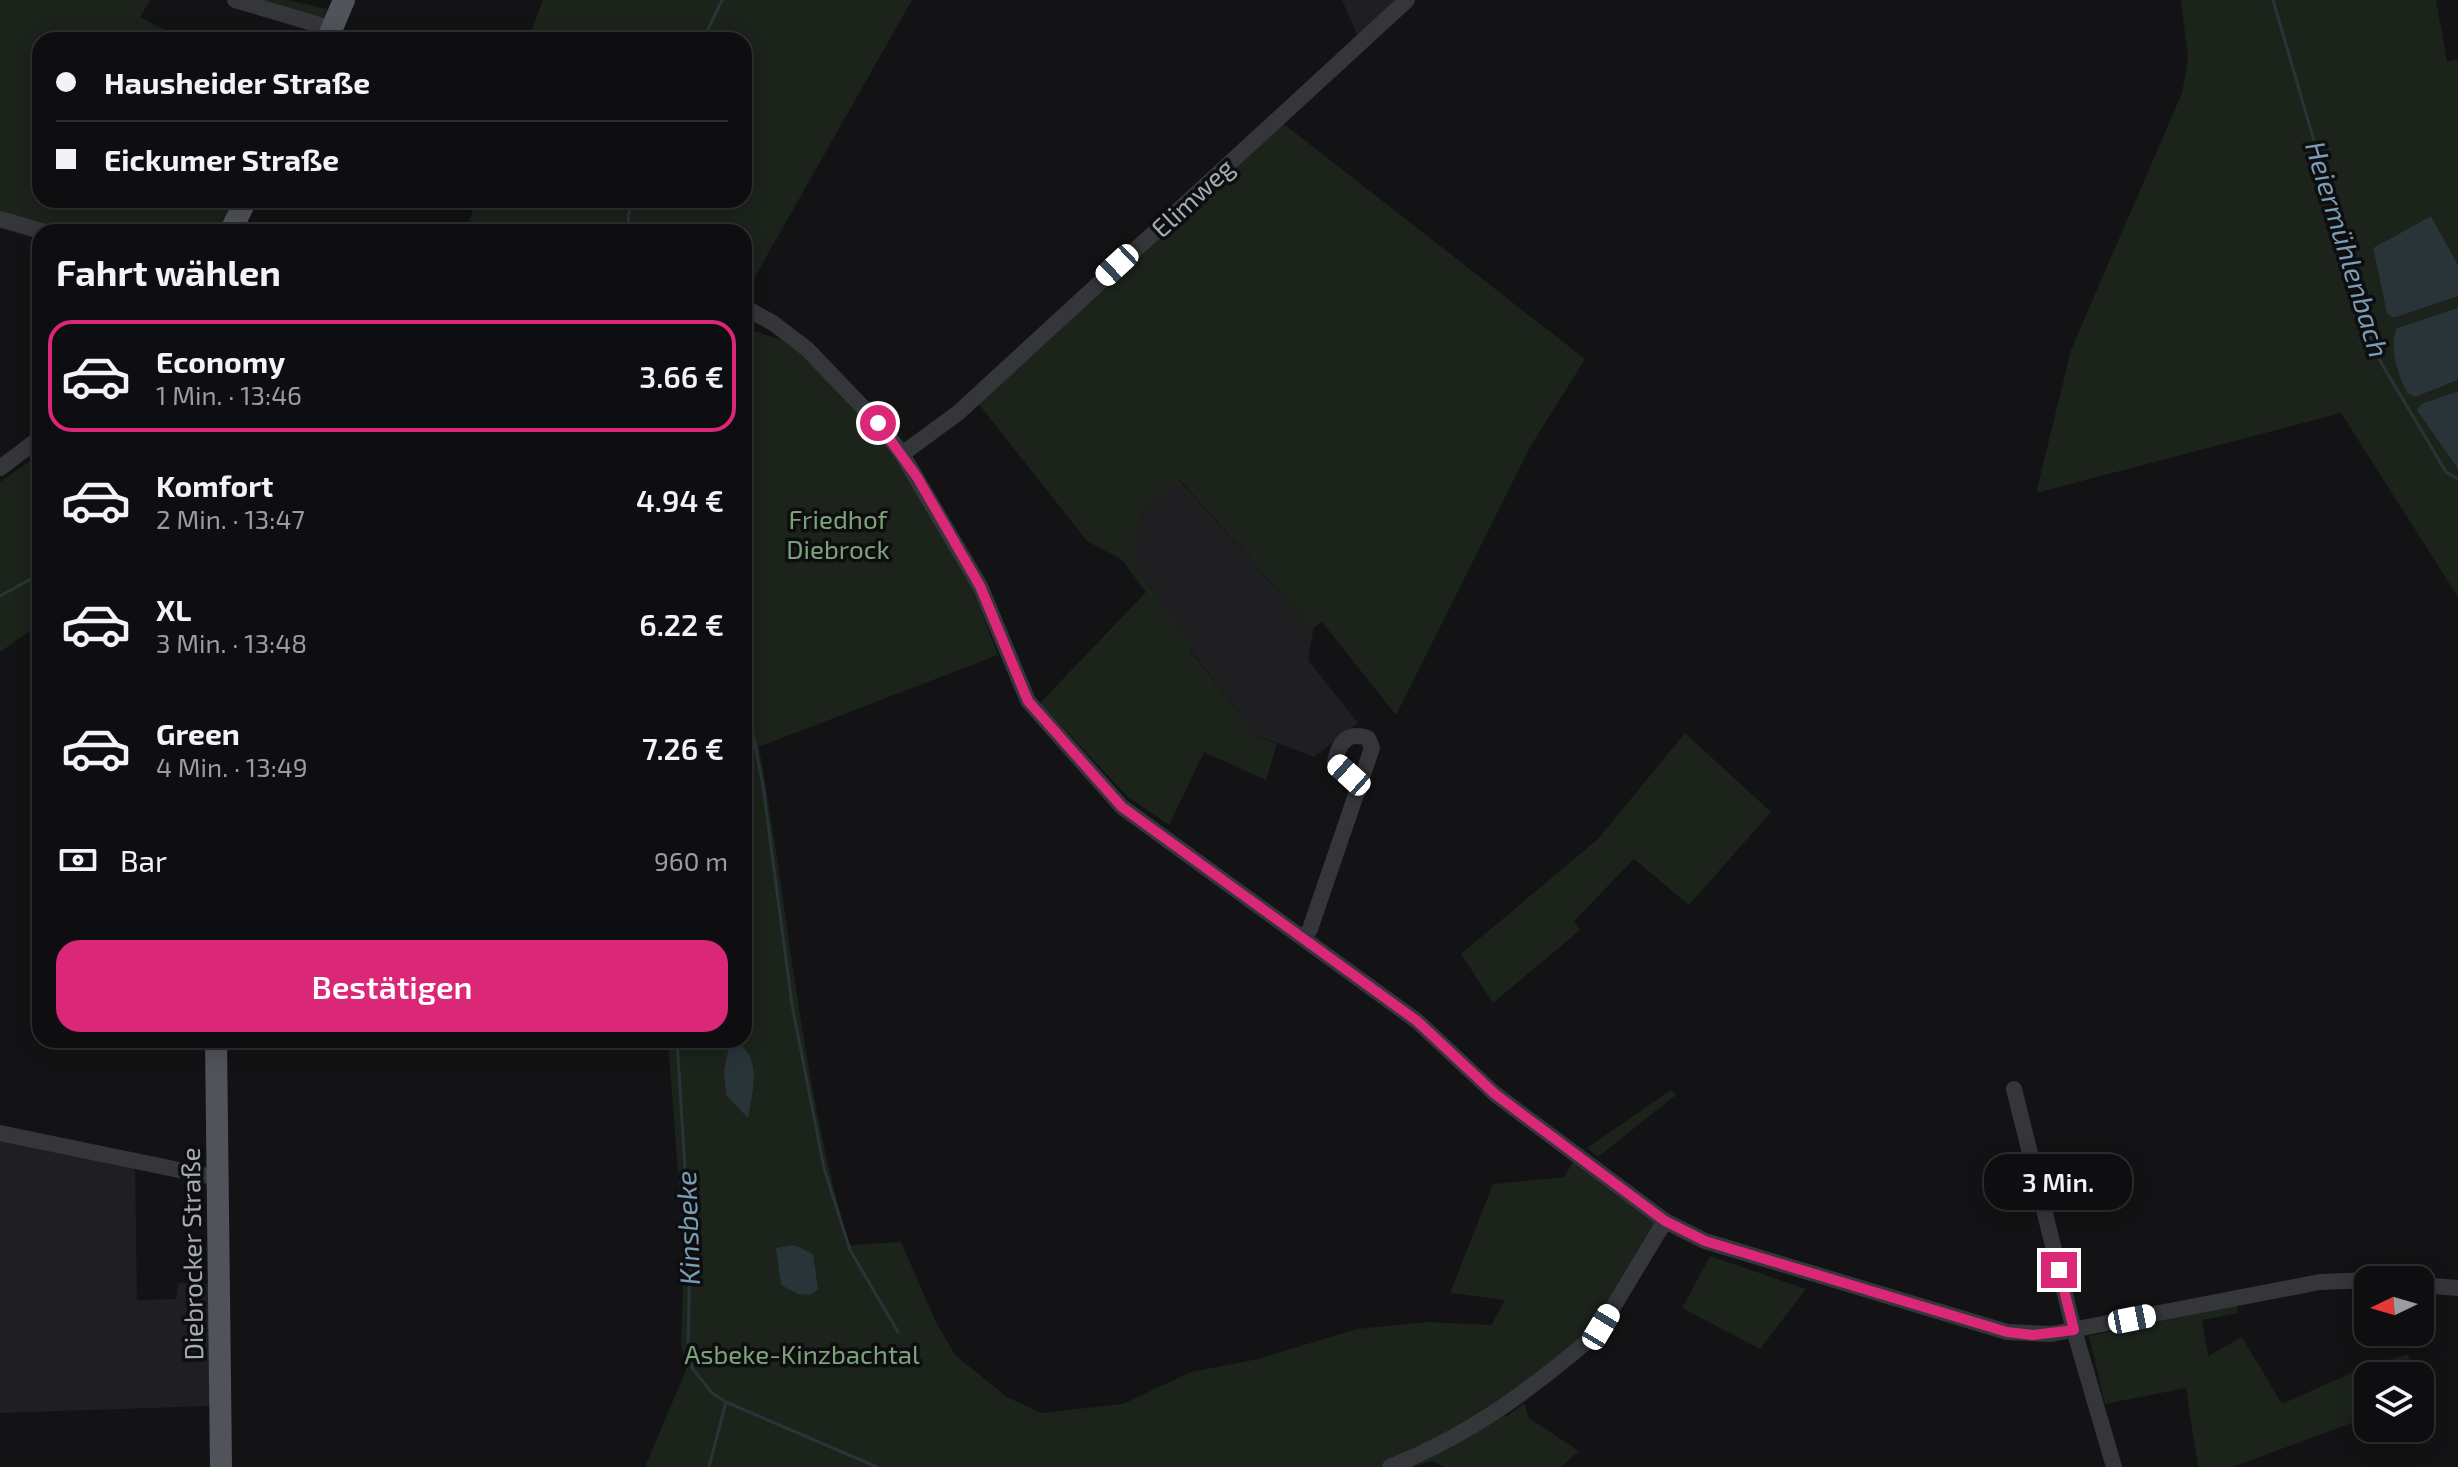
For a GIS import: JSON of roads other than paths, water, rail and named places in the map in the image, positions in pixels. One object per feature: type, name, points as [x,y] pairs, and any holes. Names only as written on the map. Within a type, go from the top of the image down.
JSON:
[{"type":"main road","points":[[331,32],[344,0]]},
{"type":"main road","name":"Diebrocker Straße","points":[[216,1048],[221,1467]]},
{"type":"street","points":[[235,0],[319,32]]},
{"type":"street","name":"Elimweg","points":[[902,454],[958,413],[1407,0]]},
{"type":"street","points":[[0,219],[32,228]]},
{"type":"street","points":[[752,311],[807,349],[878,423],[902,454],[980,586],[1002,633],[1019,686],[1043,721],[1122,807],[1417,1021],[1495,1094],[1665,1221],[1705,1241],[2007,1332],[2033,1335],[2074,1330],[2320,1282],[2354,1281]]},
{"type":"street","points":[[0,468],[32,444]]},
{"type":"street","points":[[1304,937],[1310,929],[1358,791]]},
{"type":"street","points":[[2014,1089],[2074,1330],[2114,1467]]},
{"type":"street","points":[[0,1133],[218,1178]]},
{"type":"street","points":[[1390,1467],[1424,1453],[1502,1411],[1590,1339],[1601,1327],[1665,1221]]},
{"type":"street","points":[[2434,1286],[2458,1288]]},
{"type":"waterway","name":"Kinsbeke","points":[[707,32],[722,0]]},
{"type":"waterway","name":"Heiermühlenbach","points":[[2273,0],[2376,354],[2446,472],[2458,479]]},
{"type":"waterway","name":"Kinsbeke","points":[[629,224],[630,208]]},
{"type":"waterway","points":[[0,596],[32,578]]},
{"type":"waterway","points":[[752,729],[763,786],[792,1005],[824,1168],[850,1250],[898,1332]]},
{"type":"waterway","name":"Kinsbeke","points":[[677,1048],[690,1250],[688,1348],[692,1368],[712,1393],[726,1402],[877,1467]]},
{"type":"waterway","points":[[709,1467],[726,1402]]},
{"type":"park label","name":"Friedhof Diebrock","points":[[838,533]]},
{"type":"park label","name":"Asbeke-Kinzbachtal","points":[[802,1353]]}]
